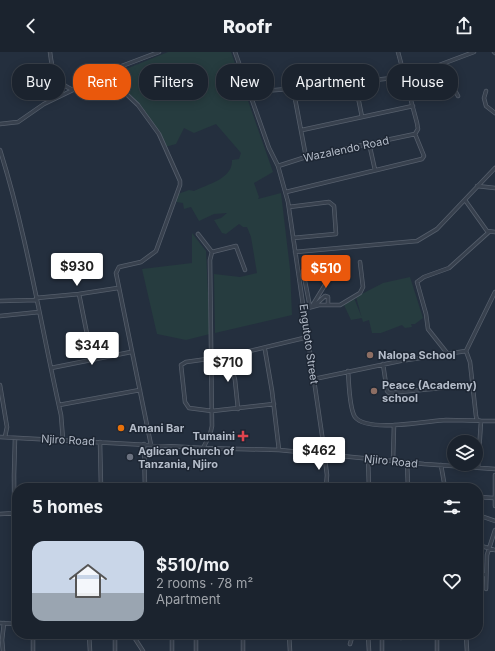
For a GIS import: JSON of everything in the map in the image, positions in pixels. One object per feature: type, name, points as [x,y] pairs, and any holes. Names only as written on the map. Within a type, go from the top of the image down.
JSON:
[{"type":"street","points":[[50,52],[56,80],[72,90]]},
{"type":"street","points":[[125,64],[159,52]]},
{"type":"street","name":"Engutoto Street","points":[[235,52],[240,64]]},
{"type":"street","points":[[398,52],[402,64]]},
{"type":"street","points":[[444,64],[474,52]]},
{"type":"street","points":[[0,124],[18,122],[44,104],[72,90]]},
{"type":"street","points":[[486,92],[484,98],[486,106],[495,112]]},
{"type":"street","points":[[131,98],[138,105],[159,134],[180,181],[180,185],[156,250],[141,262],[119,267],[116,273],[151,445]]},
{"type":"street","name":"Engutoto Street","points":[[253,100],[269,148],[278,166],[289,207],[324,454],[326,483]]},
{"type":"street","points":[[296,100],[306,157]]},
{"type":"street","points":[[359,100],[362,117]]},
{"type":"street","points":[[286,192],[423,158],[416,134],[418,126],[412,100]]},
{"type":"street","points":[[302,130],[413,106]]},
{"type":"street","name":"Wazalendo Road","points":[[278,166],[306,157],[416,134]]},
{"type":"street","points":[[369,144],[375,170]]},
{"type":"street","points":[[0,150],[15,198],[37,299],[59,405],[63,440]]},
{"type":"street","points":[[295,252],[417,242],[436,229],[495,168]]},
{"type":"street","points":[[477,186],[495,188]]},
{"type":"street","points":[[465,200],[489,232]]},
{"type":"street","points":[[289,207],[329,202],[334,206],[336,234],[293,238]]},
{"type":"street","points":[[447,353],[428,329],[426,314],[417,282],[429,275],[449,268],[489,232],[495,232]]},
{"type":"street","points":[[198,234],[212,252]]},
{"type":"street","points":[[212,252],[236,246],[245,270]]},
{"type":"street","points":[[203,448],[211,432],[212,411],[210,260],[212,252]]},
{"type":"street","points":[[304,309],[312,306],[344,304],[362,291],[360,262]]},
{"type":"street","points":[[312,306],[336,267]]},
{"type":"street","points":[[302,271],[312,306]]},
{"type":"street","points":[[0,301],[37,299],[118,288]]},
{"type":"street","points":[[479,435],[480,421],[477,420],[476,416],[470,362],[466,351],[495,292]]},
{"type":"street","points":[[80,294],[92,359]]},
{"type":"street","points":[[312,306],[326,296],[328,297],[328,304]]},
{"type":"street","points":[[0,316],[39,312]]},
{"type":"street","points":[[274,404],[212,411],[187,407],[181,368],[183,363],[229,356],[308,337]]},
{"type":"street","points":[[264,350],[274,404],[279,450]]},
{"type":"street","points":[[314,379],[383,364],[466,351]]},
{"type":"street","points":[[51,368],[131,352]]},
{"type":"street","points":[[229,356],[236,380],[238,409]]},
{"type":"street","points":[[383,364],[387,392],[390,393],[473,385]]},
{"type":"street","points":[[348,371],[353,411],[356,417],[367,423],[394,425],[446,420],[495,421]]},
{"type":"street","points":[[0,385],[7,426],[5,437]]},
{"type":"street","points":[[59,405],[140,390]]},
{"type":"street","points":[[393,461],[394,425]]},
{"type":"street","name":"Njiro Road","points":[[0,437],[203,448],[279,450],[447,465]]},
{"type":"street","points":[[15,438],[15,483]]},
{"type":"street","points":[[100,442],[101,483]]},
{"type":"street","points":[[144,444],[145,483]]},
{"type":"street","points":[[368,458],[369,483]]},
{"type":"street","points":[[407,462],[408,483]]},
{"type":"street","points":[[441,465],[444,483]]},
{"type":"street","name":"Njiro Road","points":[[483,468],[495,469]]},
{"type":"street","points":[[495,475],[495,506]]},
{"type":"street","points":[[483,497],[494,498]]},
{"type":"street","points":[[0,514],[12,513]]},
{"type":"street","points":[[483,517],[495,521]]},
{"type":"street","points":[[486,589],[486,555],[495,530]]},
{"type":"street","points":[[483,546],[495,550]]},
{"type":"street","points":[[3,651],[2,623],[12,624]]},
{"type":"street","points":[[33,639],[33,651]]},
{"type":"street","points":[[89,639],[90,651]]},
{"type":"street","points":[[115,639],[115,651]]},
{"type":"street","points":[[135,639],[143,651]]},
{"type":"street","points":[[172,639],[172,651]]},
{"type":"street","points":[[196,639],[196,651]]},
{"type":"street","points":[[243,639],[243,651]]},
{"type":"street","points":[[289,639],[290,651]]},
{"type":"street","points":[[350,644],[352,639]]},
{"type":"street","points":[[368,639],[369,651]]},
{"type":"street","points":[[382,639],[382,651]]},
{"type":"street","points":[[437,639],[437,651]]},
{"type":"street","points":[[466,639],[467,651]]},
{"type":"green space","points":[[168,52],[231,52],[235,64],[216,64],[216,100],[248,100],[273,172],[254,183],[259,197],[258,199],[281,193],[290,269],[292,315],[215,333],[214,274],[240,277],[257,273],[251,237],[247,227],[243,227],[239,224],[226,234],[222,233],[214,220],[221,218],[227,213],[214,214],[199,221],[191,207],[184,209],[183,203],[176,202],[178,194],[189,190],[194,191],[219,180],[228,172],[232,160],[239,159],[241,153],[216,124],[194,133],[184,128],[176,144],[165,147],[139,104],[131,96],[131,67]]},
{"type":"green space","points":[[192,233],[206,251],[210,334],[186,340],[157,334],[142,269],[192,263]]},
{"type":"green space","points":[[410,277],[423,318],[415,324],[411,324],[412,327],[405,328],[402,325],[381,333],[372,333],[369,320],[363,322],[356,297],[383,283]]},
{"type":"green space","points":[[354,298],[362,318],[351,320],[344,305]]},
{"type":"place","name":"Nalopa School","points":[[370,355]]},
{"type":"place","name":"Peace (Academy) school","points":[[374,391]]},
{"type":"place","name":"Amani Bar","points":[[121,428]]},
{"type":"place","name":"Tumaini","points":[[243,436]]},
{"type":"place","name":"Aglican Church of Tanzania, Njiro","points":[[130,457]]}]
